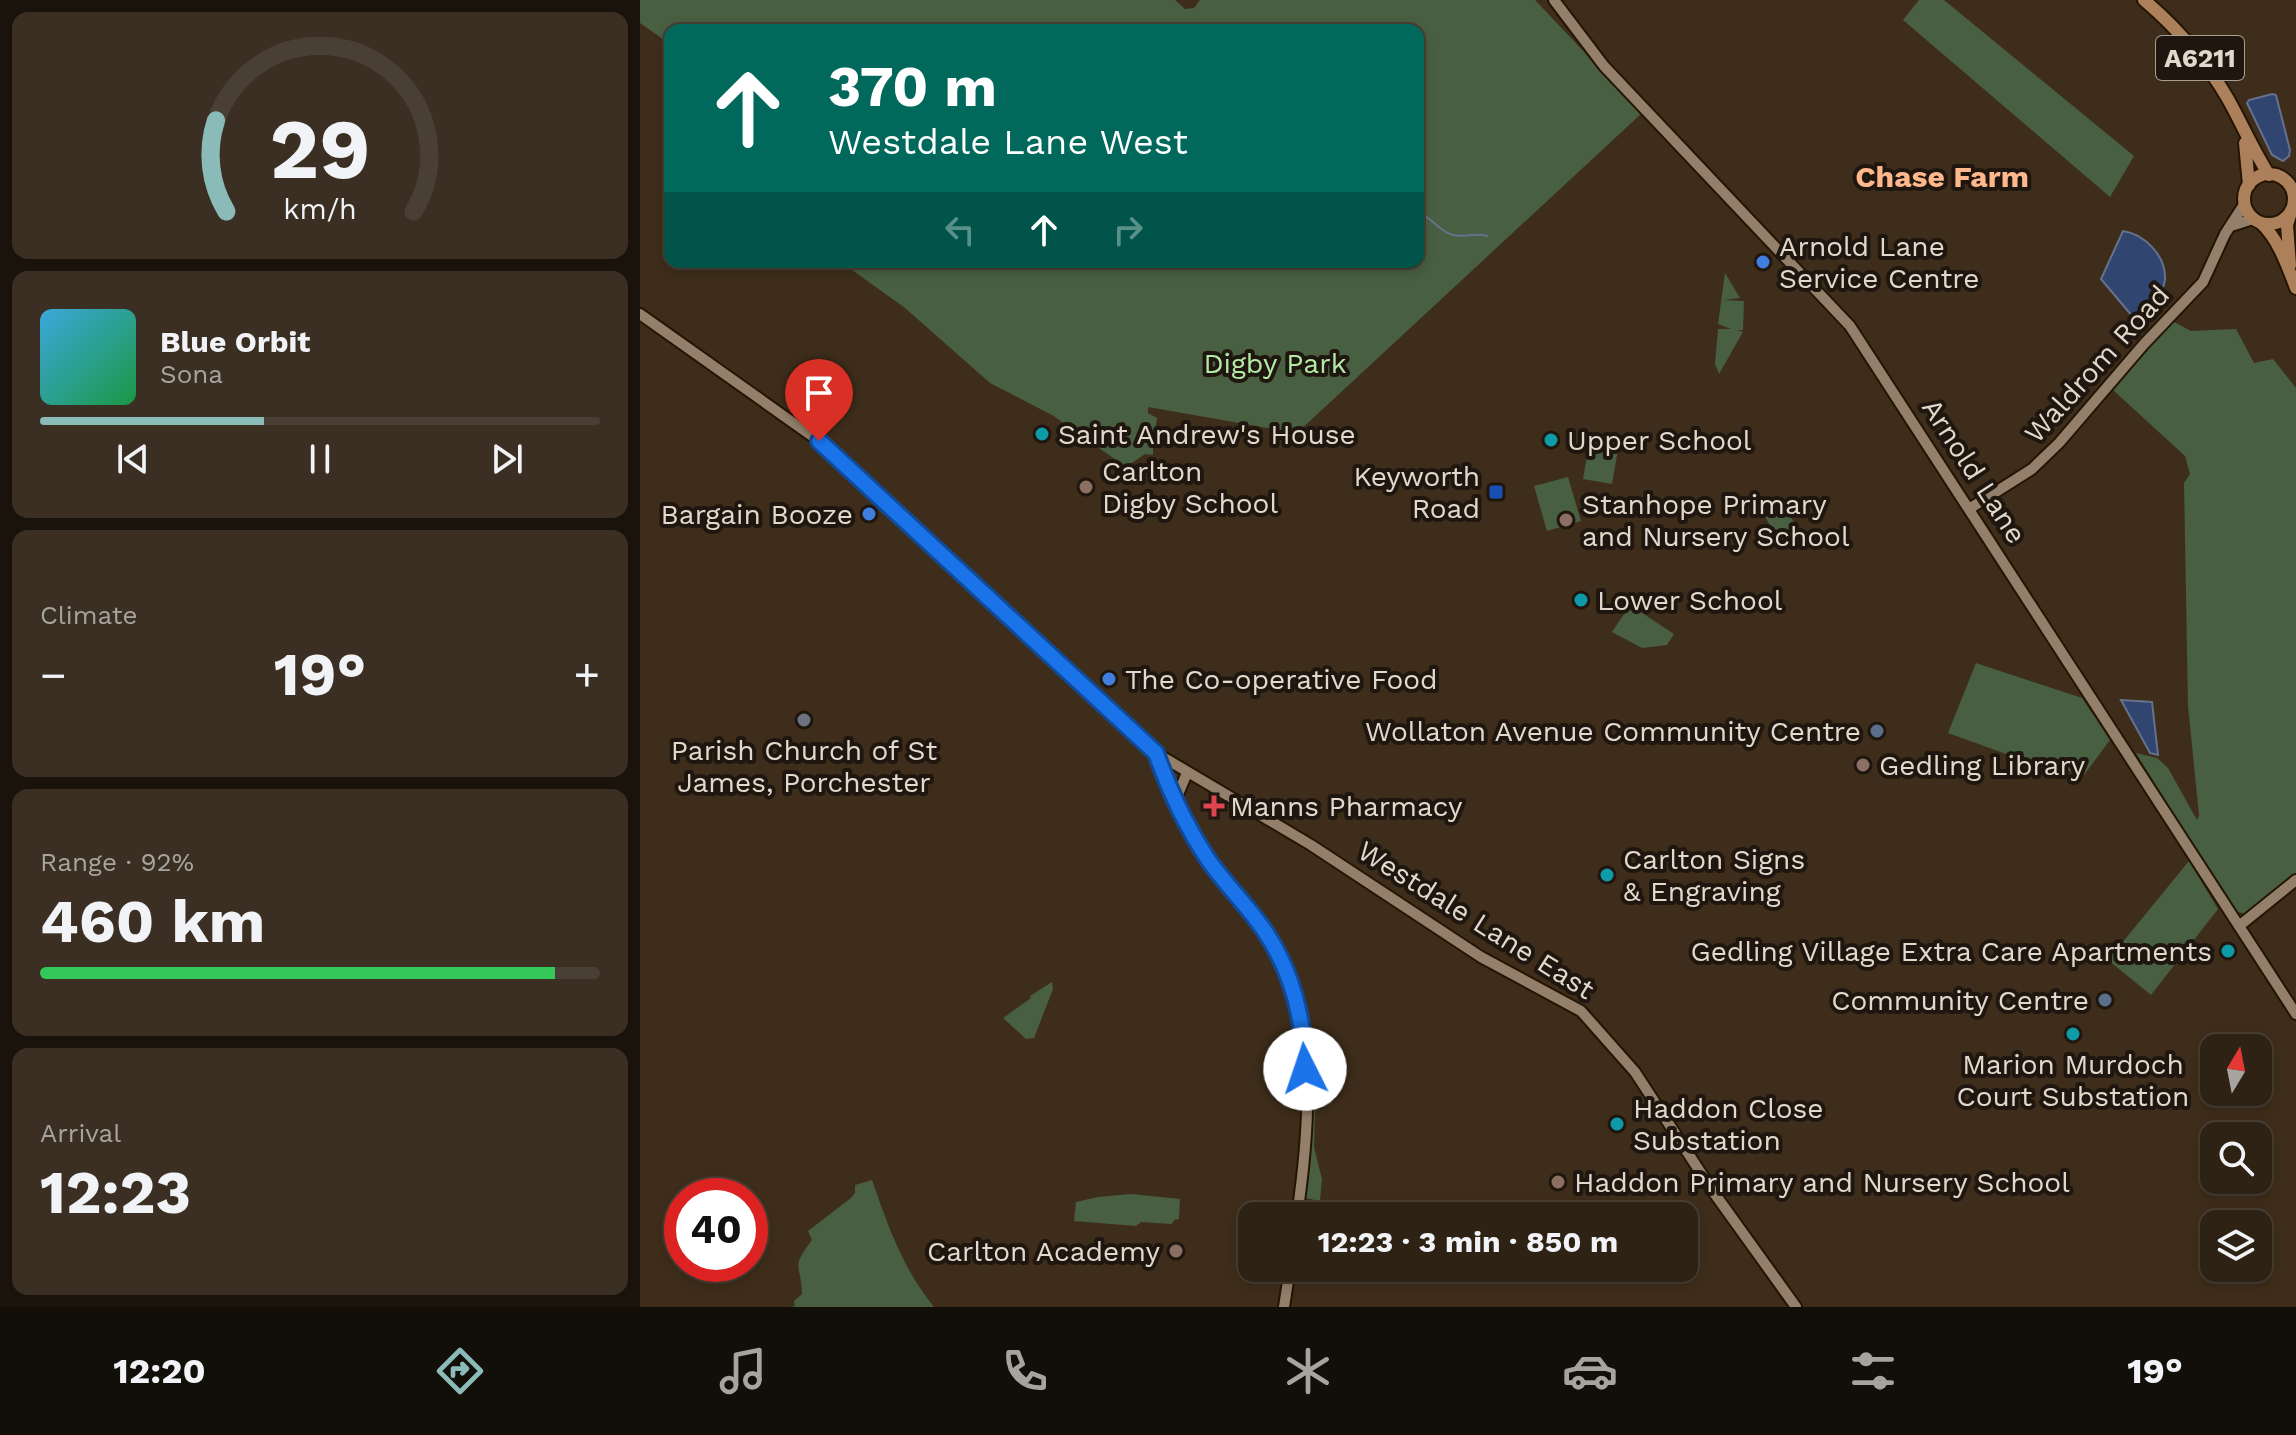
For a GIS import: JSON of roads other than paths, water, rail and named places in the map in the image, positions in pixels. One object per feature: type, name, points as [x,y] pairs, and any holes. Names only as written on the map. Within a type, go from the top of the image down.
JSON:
[{"type":"main road","name":"A6211","points":[[2144,0],[2194,50],[2228,99],[2269,175]]},
{"type":"main road","name":"A6211","points":[[2242,128],[2249,185]]},
{"type":"main road","points":[[2290,268],[2287,225],[2294,198],[2288,184],[2279,177],[2259,177],[2249,185],[2245,203],[2257,221],[2273,235],[2290,268],[2296,288]]},
{"type":"main road","points":[[2257,221],[2269,224],[2280,221],[2292,209]]},
{"type":"street","name":"Arnold Lane","points":[[1554,0],[1604,66],[1850,326],[2296,1014]]},
{"type":"street","name":"Waldrom Road","points":[[1969,509],[2032,469],[2059,443],[2144,344],[2203,282],[2245,203]]},
{"type":"street","points":[[2231,226],[2257,221]]},
{"type":"street","points":[[640,314],[819,441],[1156,753],[1206,855],[1271,941],[1286,969],[1298,1009],[1305,1057],[1306,1101],[1298,1202]]},
{"type":"street","name":"Westdale Lane East","points":[[1156,753],[1311,845],[1496,966],[1581,1011],[1635,1072],[1712,1190],[1796,1307]]},
{"type":"street","points":[[1176,799],[1187,773]]},
{"type":"street","points":[[2239,926],[2296,880]]},
{"type":"street","points":[[1284,1307],[1288,1282]]},
{"type":"water","points":[[2276,95],[2290,150],[2283,161],[2272,155],[2247,103]]},
{"type":"water","points":[[2123,231],[2146,241],[2164,269],[2164,284],[2154,308],[2140,319],[2133,317],[2101,279]]},
{"type":"water","points":[[2121,700],[2152,702],[2158,755],[2150,753]]},
{"type":"waterway","points":[[1424,217],[1453,235],[1487,236]]},
{"type":"place","name":"Arnold Lane Service Centre","points":[[1763,262]]},
{"type":"place","name":"Saint Andrew's House","points":[[1042,434]]},
{"type":"place","name":"Upper School","points":[[1551,440]]},
{"type":"place","name":"Carlton Digby School","points":[[1086,487]]},
{"type":"place","name":"Keyworth Road","points":[[1496,492]]},
{"type":"place","name":"Bargain Booze","points":[[869,514]]},
{"type":"place","name":"Stanhope Primary and Nursery School","points":[[1566,520]]},
{"type":"place","name":"Lower School","points":[[1581,600]]},
{"type":"place","name":"The Co-operative Food","points":[[1109,679]]},
{"type":"place","name":"Parish Church of St James, Porchester","points":[[804,720]]},
{"type":"place","name":"Wollaton Avenue Community Centre","points":[[1877,731]]},
{"type":"place","name":"Gedling Library","points":[[1863,765]]},
{"type":"place","name":"Manns Pharmacy","points":[[1214,806]]},
{"type":"place","name":"Carlton Signs & Engraving","points":[[1607,875]]},
{"type":"place","name":"Gedling Village Extra Care Apartments","points":[[2228,951]]},
{"type":"place","name":"Community Centre","points":[[2105,1000]]},
{"type":"place","name":"Marion Murdoch Court Substation","points":[[2073,1034]]},
{"type":"place","name":"Haddon Close Substation","points":[[1617,1124]]},
{"type":"place","name":"Haddon Primary and Nursery School","points":[[1558,1182]]},
{"type":"place","name":"Carlton Academy","points":[[1176,1251]]},
{"type":"district","name":"Chase Farm","points":[[1942,176]]},
{"type":"park label","name":"Digby Park","points":[[1275,363]]}]
